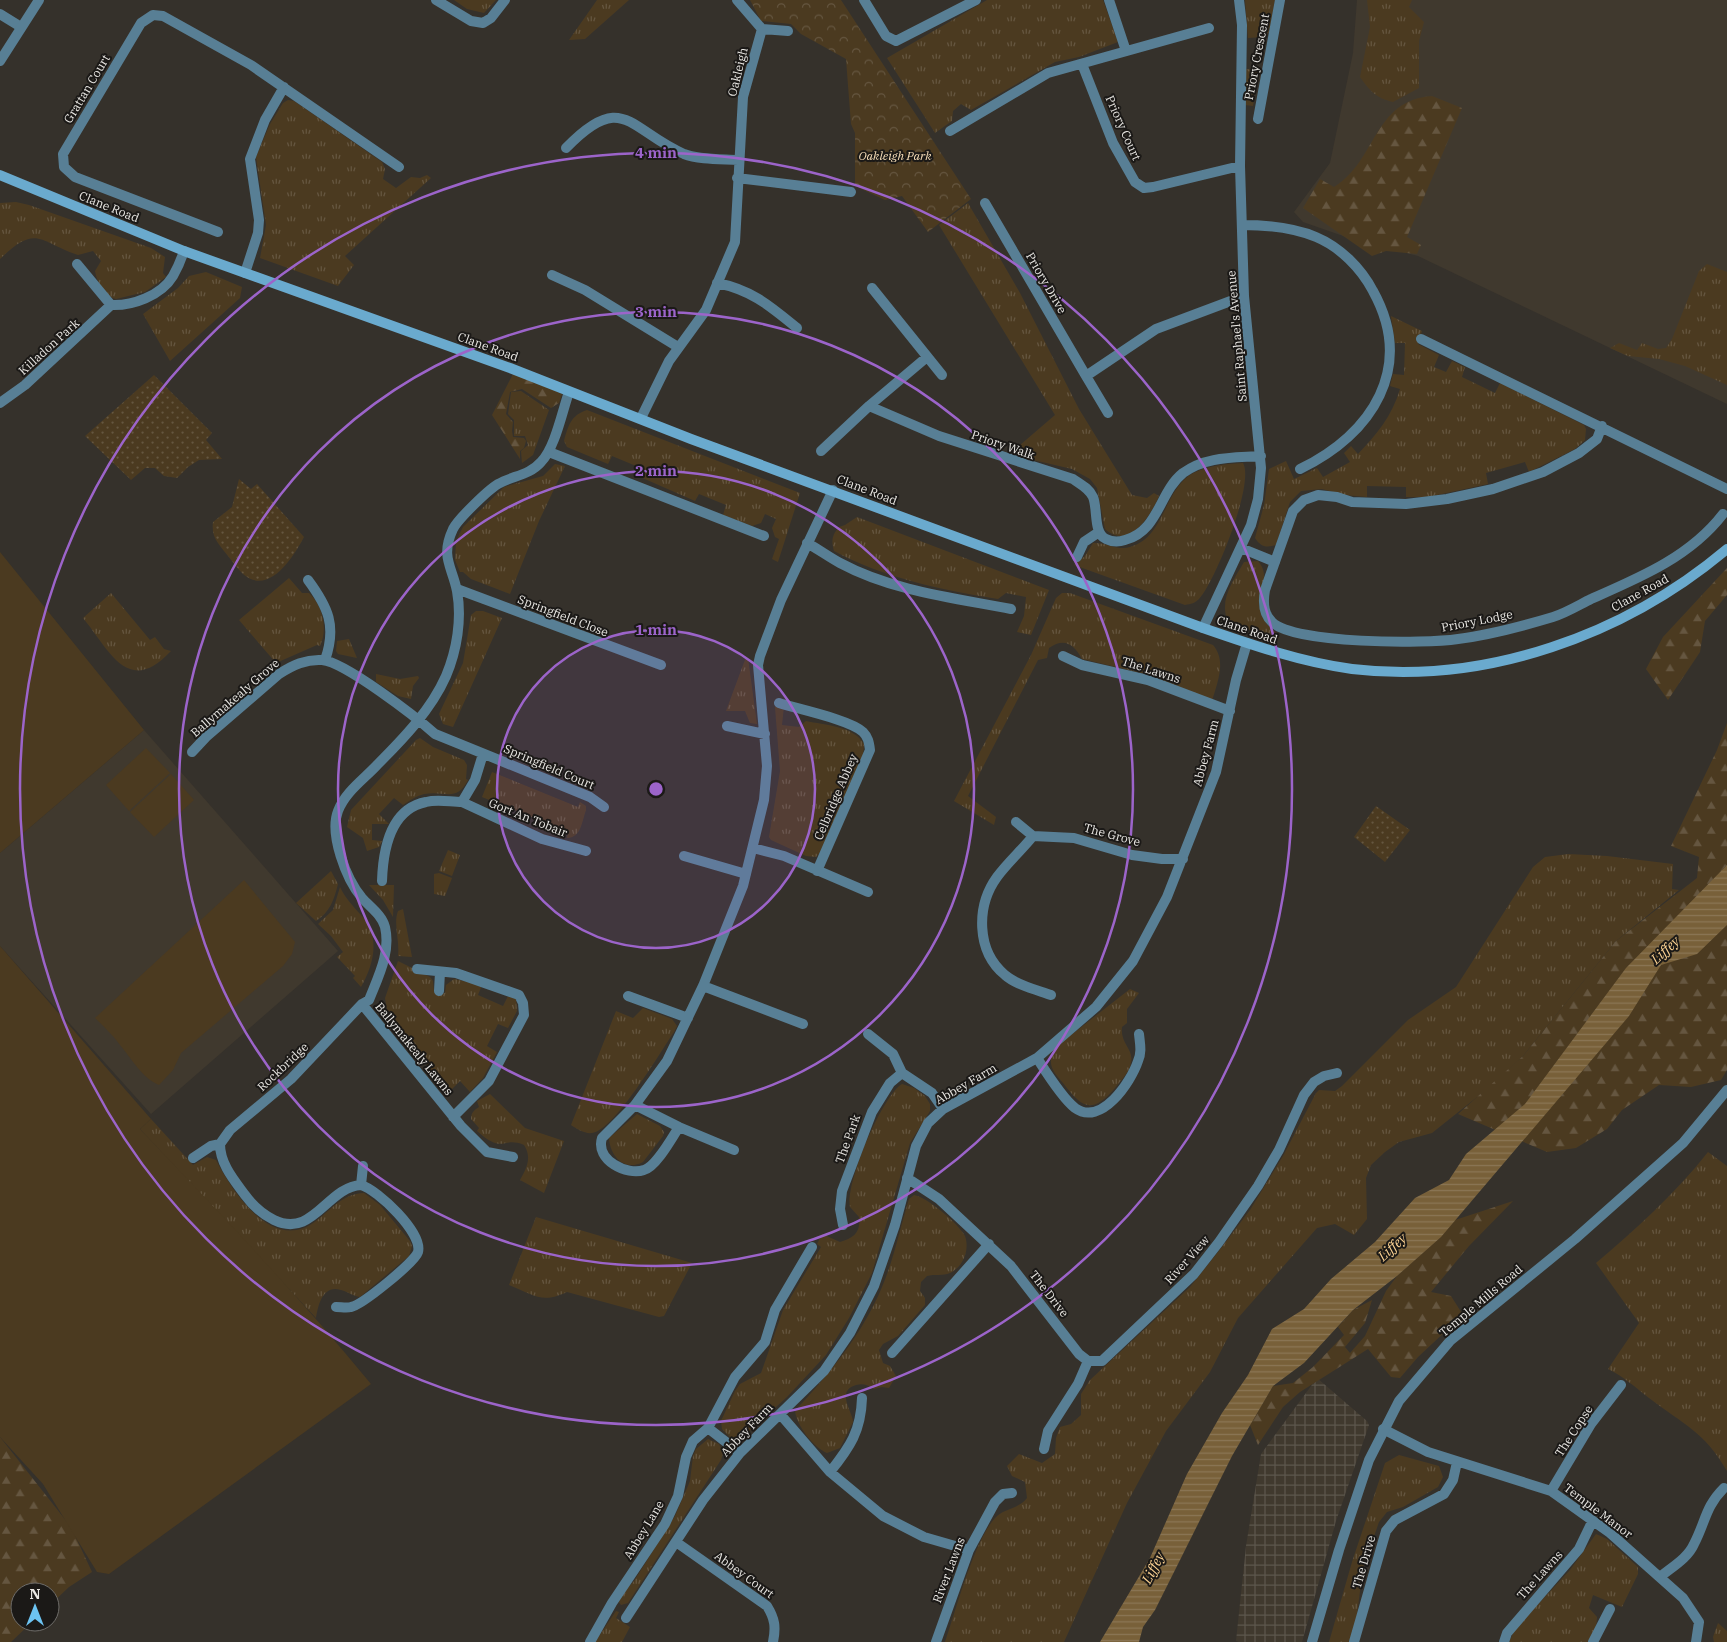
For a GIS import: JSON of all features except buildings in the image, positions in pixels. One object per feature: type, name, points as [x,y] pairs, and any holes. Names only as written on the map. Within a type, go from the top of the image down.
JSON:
[{"type":"main road","name":"Clane Road","points":[[0,175],[184,251],[510,368],[641,418],[690,439],[833,490],[1203,628],[1287,656],[1352,669],[1381,671],[1434,672],[1486,664],[1559,644],[1607,626],[1668,593],[1727,549]]},
{"type":"street","points":[[0,61],[39,0]]},
{"type":"street","points":[[436,0],[471,21],[483,23],[491,18],[505,0]]},
{"type":"street","points":[[737,0],[762,29],[788,31]]},
{"type":"street","points":[[864,0],[886,36],[896,41],[976,0]]},
{"type":"street","points":[[1109,0],[1126,51]]},
{"type":"street","name":"Saint Raphael's Avenue","points":[[1203,628],[1251,525],[1258,499],[1261,456],[1244,296],[1240,166],[1242,25],[1238,0]]},
{"type":"street","name":"Priory Crescent","points":[[1258,119],[1280,0]]},
{"type":"street","points":[[0,14],[21,27]]},
{"type":"street","name":"Grattan Court","points":[[218,232],[75,178],[64,167],[63,154],[141,23],[153,15],[163,16],[245,61],[399,167]]},
{"type":"street","points":[[950,131],[1048,72],[1209,28]]},
{"type":"street","name":"Oakleigh","points":[[641,418],[669,361],[706,310],[735,242],[737,178],[743,97],[762,29]]},
{"type":"street","name":"Priory Court","points":[[1082,64],[1113,143],[1134,182],[1144,188],[1154,187],[1240,166]]},
{"type":"street","points":[[245,273],[258,233],[259,220],[250,159],[265,120],[284,87]]},
{"type":"street","points":[[566,148],[584,129],[601,119],[618,118],[634,121],[640,128],[686,155],[738,160]]},
{"type":"street","points":[[737,178],[851,192]]},
{"type":"street","name":"Priory Drive","points":[[985,203],[1108,413]]},
{"type":"street","points":[[1242,225],[1290,228],[1318,237],[1341,251],[1369,283],[1387,320],[1390,337],[1388,368],[1380,396],[1362,424],[1346,440],[1320,459],[1300,469]]},
{"type":"street","points":[[77,264],[111,305],[129,304],[155,293],[172,278],[184,251]]},
{"type":"street","points":[[552,275],[585,290],[678,347]]},
{"type":"street","points":[[717,283],[740,287],[768,304],[797,328]]},
{"type":"street","points":[[872,288],[942,376]]},
{"type":"street","points":[[1086,376],[1156,329],[1244,296]]},
{"type":"street","name":"Killadon Park","points":[[0,402],[25,385],[111,305]]},
{"type":"street","points":[[1421,338],[1727,489]]},
{"type":"street","points":[[821,451],[869,406],[927,357]]},
{"type":"street","points":[[308,580],[323,601],[328,615],[330,638],[325,660],[342,667],[419,720],[445,678],[457,639],[459,618],[457,590],[448,567],[447,549],[454,528],[498,484],[521,476],[541,463],[549,452],[569,392]]},
{"type":"street","name":"Priory Walk","points":[[869,406],[939,436],[1073,480],[1084,486],[1093,497],[1099,532]]},
{"type":"street","name":"Priory Lodge","points":[[1602,426],[1596,439],[1579,453],[1543,472],[1493,489],[1447,499],[1406,504],[1352,502],[1337,497],[1318,495],[1304,500],[1293,511],[1263,602],[1271,621],[1281,628],[1320,636],[1378,642],[1445,641],[1556,616],[1659,568],[1709,531],[1722,514]]},
{"type":"street","points":[[549,452],[764,536]]},
{"type":"street","points":[[1077,557],[1084,542],[1099,532],[1105,539],[1118,542],[1138,537],[1183,474],[1201,464],[1220,459],[1261,456]]},
{"type":"street","points":[[679,1127],[652,1166],[644,1170],[635,1170],[613,1164],[607,1160],[601,1150],[602,1138],[636,1106],[660,1073],[703,986],[746,874],[764,800],[767,766],[758,665],[760,656],[807,543],[833,490]]},
{"type":"street","points":[[807,543],[841,563],[882,580],[939,596],[1011,609]]},
{"type":"street","points":[[1241,548],[1275,562]]},
{"type":"street","name":"Springfield Close","points":[[457,590],[661,665]]},
{"type":"street","name":"Abbey Farm","points":[[626,1618],[703,1500],[740,1453],[824,1371],[850,1333],[874,1286],[895,1225],[916,1146],[928,1123],[943,1109],[1037,1058],[1096,1007],[1133,962],[1167,897],[1216,772],[1236,680],[1247,643]]},
{"type":"street","name":"The Lawns","points":[[1063,656],[1082,665],[1148,680],[1230,711]]},
{"type":"street","name":"Ballymakealy Grove","points":[[192,752],[206,737],[279,674],[292,666],[306,661],[325,660]]},
{"type":"street","name":"Celbridge Abbey","points":[[779,703],[850,724],[861,730],[868,739],[870,750],[817,871]]},
{"type":"street","name":"Springfield Court","points":[[419,720],[434,734],[590,797],[604,807]]},
{"type":"street","name":"Ballymakealy Lawns","points":[[419,720],[342,802],[335,826],[343,868],[347,877],[380,918],[386,932],[386,950],[383,964],[369,1000],[362,1004],[453,1118],[487,1152],[513,1157]]},
{"type":"street","points":[[727,726],[765,734]]},
{"type":"street","points":[[382,881],[390,831],[406,812],[424,802],[462,802],[475,780],[483,754]]},
{"type":"street","name":"Gort An Tobair","points":[[462,802],[542,839],[586,851]]},
{"type":"street","points":[[1016,822],[1033,836],[997,877],[984,903],[981,920],[984,942],[992,961],[1006,976],[1051,995]]},
{"type":"street","name":"The Grove","points":[[1033,836],[1074,838],[1132,855],[1162,859],[1183,858]]},
{"type":"street","points":[[753,848],[784,856],[868,892]]},
{"type":"street","points":[[684,856],[746,874]]},
{"type":"street","points":[[417,969],[456,973],[480,980],[519,995],[523,1003],[524,1015],[489,1081],[453,1118]]},
{"type":"street","points":[[439,991],[440,972]]},
{"type":"street","points":[[703,986],[803,1024]]},
{"type":"street","points":[[628,996],[688,1018]]},
{"type":"street","name":"Rockbridge","points":[[220,1144],[230,1130],[291,1079],[362,1004]]},
{"type":"street","points":[[868,1034],[893,1054],[902,1072],[932,1093],[943,1109]]},
{"type":"street","points":[[1037,1058],[1075,1108],[1094,1112],[1104,1109],[1131,1077],[1141,1050],[1139,1034]]},
{"type":"street","name":"The Park","points":[[843,1225],[840,1209],[842,1191],[872,1112],[890,1083],[902,1072]]},
{"type":"street","name":"River View","points":[[1088,1361],[1102,1361],[1107,1358],[1194,1274],[1258,1186],[1279,1150],[1309,1089],[1314,1082],[1324,1076],[1337,1072]]},
{"type":"street","name":"Temple Mills Road","points":[[1312,1642],[1339,1550],[1369,1460],[1383,1429],[1399,1401],[1450,1341],[1624,1198],[1683,1143],[1727,1090]]},
{"type":"street","points":[[636,1106],[679,1127],[734,1150]]},
{"type":"street","points":[[193,1158],[211,1146],[220,1144],[223,1160],[248,1199],[267,1216],[284,1224],[306,1221],[345,1190],[361,1185],[380,1195],[416,1236],[418,1252],[416,1258],[365,1300],[352,1307],[336,1307]]},
{"type":"street","points":[[361,1185],[363,1166]]},
{"type":"street","name":"The Drive","points":[[907,1178],[939,1199],[1011,1266],[1079,1354],[1088,1361]]},
{"type":"street","points":[[892,1353],[989,1244]]},
{"type":"street","name":"Abbey Lane","points":[[590,1642],[612,1603],[665,1524],[678,1496],[688,1449],[693,1441],[708,1428],[735,1377],[761,1347],[767,1337],[775,1310],[812,1247]]},
{"type":"street","points":[[1044,1449],[1048,1430],[1078,1384],[1088,1361]]},
{"type":"street","name":"The Copse","points":[[1551,1491],[1591,1424],[1621,1385]]},
{"type":"street","points":[[830,1472],[848,1450],[862,1420],[862,1398]]},
{"type":"street","points":[[780,1414],[830,1472],[883,1516],[924,1537],[969,1550]]},
{"type":"street","points":[[708,1428],[740,1453]]},
{"type":"street","name":"Temple Manor","points":[[1383,1429],[1428,1452],[1551,1491],[1610,1533],[1684,1598],[1699,1622],[1696,1642]]},
{"type":"street","name":"The Drive","points":[[1354,1642],[1386,1531],[1395,1520],[1444,1494],[1453,1480],[1457,1462]]},
{"type":"street","points":[[1660,1577],[1687,1554],[1694,1544],[1711,1501],[1724,1488]]},
{"type":"street","name":"River Lawns","points":[[936,1642],[969,1550],[995,1502],[1003,1494],[1012,1492]]},
{"type":"street","name":"The Lawns","points":[[1504,1642],[1507,1633],[1579,1549],[1592,1522]]},
{"type":"street","name":"Abbey Court","points":[[676,1542],[767,1606],[774,1618],[776,1630],[773,1642]]},
{"type":"street","points":[[1594,1642],[1610,1609]]},
{"type":"shaded area","points":[[1357,0],[1727,0],[1727,404],[1418,256],[1346,237],[1303,222],[1294,212],[1330,163],[1353,53]]},
{"type":"shaded area","points":[[144,730],[338,951],[151,1114],[0,946],[0,853]]},
{"type":"shaded area","points":[[1317,1378],[1367,1421],[1369,1425],[1336,1521],[1302,1642],[1239,1642],[1236,1641],[1246,1546],[1261,1454]]},
{"type":"green space","points":[[454,0],[496,0],[484,13],[467,9]]},
{"type":"green space","points":[[597,0],[629,0],[585,39],[569,40]]},
{"type":"green space","name":"Oakleigh Park","points":[[750,0],[841,0],[971,199],[928,232],[902,196],[885,200],[855,186],[855,133],[851,124],[846,59],[801,34],[791,24],[761,21]]},
{"type":"green space","points":[[987,0],[1103,0],[1118,42],[1079,57],[1055,62],[971,110],[961,104],[953,111],[952,121],[935,133],[887,58]]},
{"type":"green space","points":[[1245,0],[1275,0],[1269,32],[1265,37],[1248,38]]},
{"type":"green space","points":[[1367,0],[1412,0],[1409,7],[1424,22],[1419,41],[1419,88],[1393,102],[1374,93],[1360,77],[1370,27]]},
{"type":"green space","points":[[1246,69],[1259,70],[1253,106],[1245,105]]},
{"type":"green space","points":[[1432,96],[1462,108],[1407,237],[1421,245],[1417,254],[1386,251],[1372,256],[1303,208],[1320,179],[1334,187],[1348,176],[1386,120],[1398,108],[1413,100]]},
{"type":"green space","points":[[288,100],[294,101],[382,162],[385,169],[383,179],[396,188],[411,177],[420,178],[427,175],[431,178],[345,256],[354,265],[338,286],[260,258],[266,225],[256,157],[270,124],[283,103]]},
{"type":"green space","points":[[16,202],[151,248],[165,257],[163,273],[166,277],[145,292],[116,299],[105,292],[97,280],[95,271],[101,261],[93,251],[78,255],[46,241],[31,238],[22,241],[0,259],[0,203]]},
{"type":"green space","points":[[968,203],[1020,293],[1079,409],[1132,495],[1147,498],[1154,493],[1159,496],[1145,521],[1131,533],[1122,536],[1114,535],[1105,529],[1097,488],[1090,479],[1072,469],[1029,459],[1013,451],[1055,415],[939,225]]},
{"type":"green space","points":[[1707,264],[1727,272],[1727,385],[1685,366],[1659,359],[1628,356],[1610,348],[1619,343],[1637,350],[1642,343],[1658,349],[1666,348],[1672,339],[1699,271]]},
{"type":"green space","points":[[206,272],[242,287],[240,298],[170,361],[143,314],[178,288],[189,276]]},
{"type":"green space","points":[[1391,316],[1422,331],[1418,344],[1439,355],[1434,367],[1446,372],[1452,361],[1465,367],[1462,377],[1495,393],[1500,383],[1584,425],[1586,429],[1585,440],[1575,449],[1529,472],[1525,462],[1486,473],[1488,484],[1428,497],[1406,497],[1406,487],[1367,486],[1367,497],[1344,495],[1322,489],[1301,491],[1290,502],[1276,545],[1262,545],[1255,538],[1264,505],[1269,469],[1286,461],[1294,479],[1317,468],[1323,477],[1350,462],[1344,453],[1351,446],[1358,454],[1378,432],[1393,408],[1400,389],[1390,386],[1393,374],[1404,375],[1405,343],[1395,343]]},
{"type":"green space","points":[[514,372],[562,394],[559,403],[551,408],[522,389],[510,392],[506,414],[513,422],[513,437],[524,438],[526,441],[524,448],[520,451],[520,459],[492,415]]},
{"type":"green space","points":[[154,375],[212,433],[206,440],[222,459],[199,460],[188,467],[177,478],[164,476],[155,468],[145,468],[131,480],[85,436]]},
{"type":"green space","points":[[521,391],[549,410],[533,455],[522,463],[521,451],[528,445],[525,436],[514,436],[514,420],[508,414],[511,392]]},
{"type":"green space","points":[[587,410],[800,493],[778,562],[772,559],[779,539],[775,537],[772,528],[776,519],[765,514],[761,523],[752,526],[723,515],[726,505],[699,494],[695,501],[638,476],[641,468],[612,456],[608,464],[567,447],[564,441],[571,422],[577,415]]},
{"type":"green space","points":[[1243,463],[1245,474],[1243,490],[1232,532],[1206,589],[1196,601],[1185,605],[1074,565],[1085,556],[1093,543],[1125,548],[1141,542],[1156,527],[1178,487],[1185,479],[1197,471],[1212,466]]},
{"type":"green space","points":[[555,464],[565,466],[539,521],[510,594],[471,579],[463,572],[460,572],[455,560],[456,541],[463,527],[504,487],[543,476]]},
{"type":"green space","points":[[239,479],[251,489],[257,484],[304,537],[294,554],[280,571],[262,581],[253,580],[243,574],[214,537],[213,522],[232,507]]},
{"type":"green space","points":[[857,517],[1049,590],[1031,635],[1017,632],[1024,616],[1026,597],[1006,593],[998,599],[955,592],[893,576],[834,551],[833,538],[839,527]]},
{"type":"green space","points":[[0,552],[144,730],[0,853]]},
{"type":"green space","points":[[1258,561],[1263,570],[1264,578],[1260,604],[1261,614],[1267,624],[1279,635],[1279,639],[1228,623],[1225,606],[1228,591],[1244,562]]},
{"type":"green space","points":[[1727,568],[1727,595],[1705,621],[1700,652],[1668,700],[1646,669],[1663,637]]},
{"type":"green space","points":[[289,578],[302,593],[309,593],[318,604],[323,618],[324,632],[320,646],[317,645],[276,663],[239,620]]},
{"type":"green space","points":[[111,593],[150,640],[155,637],[164,649],[171,651],[156,664],[143,670],[131,669],[121,664],[111,655],[83,618]]},
{"type":"green space","points":[[1062,593],[1070,593],[1213,645],[1219,658],[1220,672],[1212,701],[1146,674],[1082,659],[1076,649],[1068,644],[1059,643],[1054,645],[1049,648],[1047,658],[1038,660],[968,796],[996,817],[994,825],[954,801],[1031,655],[1056,598]]},
{"type":"green space","points":[[476,611],[483,611],[502,618],[453,727],[443,724],[439,714],[463,663],[471,615]]},
{"type":"green space","points":[[349,639],[357,658],[338,654],[336,651],[337,641]]},
{"type":"green space","points":[[746,657],[748,658],[757,724],[750,723],[745,711],[726,711]]},
{"type":"green space","points":[[376,674],[400,679],[418,676],[419,678],[413,686],[411,699],[398,696],[376,682]]},
{"type":"green space","points":[[784,706],[782,725],[799,727],[806,721],[830,725],[853,733],[864,744],[863,756],[823,849],[816,857],[806,856],[771,840],[769,837],[780,771],[775,707]]},
{"type":"green space","points":[[1727,723],[1727,865],[1722,870],[1727,875],[1727,1070],[1721,1080],[1691,1087],[1659,1085],[1622,1110],[1607,1129],[1576,1148],[1547,1152],[1458,1114],[1523,1056],[1616,941],[1697,878],[1699,857],[1671,846],[1717,750]]},
{"type":"green space","points":[[420,738],[433,747],[464,760],[467,765],[466,779],[468,780],[464,787],[454,793],[424,794],[415,797],[403,805],[394,798],[379,814],[389,824],[372,824],[372,840],[382,841],[379,847],[367,851],[363,838],[347,827],[351,810],[416,740]]},
{"type":"green space","points":[[146,748],[170,773],[129,811],[106,785]]},
{"type":"green space","points":[[492,772],[578,807],[580,802],[586,806],[578,832],[572,837],[567,838],[568,832],[482,797]]},
{"type":"green space","points":[[171,774],[194,800],[154,837],[130,812]]},
{"type":"green space","points":[[1376,806],[1410,830],[1385,862],[1354,837]]},
{"type":"green space","points":[[448,850],[460,855],[452,876],[439,871]]},
{"type":"green space","points":[[1568,854],[1607,856],[1673,864],[1672,889],[1679,890],[1616,941],[1523,1056],[1491,1086],[1432,1133],[1399,1142],[1371,1165],[1366,1178],[1367,1219],[1354,1235],[1335,1224],[1317,1228],[1238,1318],[1210,1372],[1166,1431],[1127,1503],[1064,1642],[945,1642],[973,1559],[987,1529],[995,1518],[1024,1502],[1027,1498],[1025,1482],[1012,1476],[1007,1466],[1019,1454],[1042,1463],[1055,1454],[1056,1438],[1060,1427],[1071,1424],[1081,1415],[1081,1394],[1090,1380],[1190,1287],[1250,1210],[1283,1156],[1316,1093],[1319,1090],[1335,1091],[1342,1086],[1408,1020],[1456,987],[1533,867],[1545,857]]},
{"type":"green space","points":[[331,871],[338,884],[328,910],[316,921],[296,903]]},
{"type":"green space","points":[[439,873],[452,878],[445,896],[434,894],[434,874]]},
{"type":"green space","points":[[244,880],[295,942],[292,954],[283,966],[181,1053],[173,1070],[159,1085],[142,1073],[95,1018]]},
{"type":"green space","points":[[369,885],[394,885],[393,917],[383,900]]},
{"type":"green space","points":[[340,887],[367,923],[373,941],[372,960],[361,987],[353,978],[355,976],[337,957],[343,952],[331,936],[318,924],[333,910]]},
{"type":"green space","points":[[403,909],[412,957],[398,956],[397,916],[398,911]]},
{"type":"green space","points":[[0,946],[151,1119],[140,1129],[287,1286],[371,1384],[109,1574],[97,1572],[43,1484],[0,1437]]},
{"type":"green space","points":[[398,961],[430,977],[433,981],[434,992],[445,993],[446,985],[454,979],[482,985],[478,995],[503,1006],[509,994],[516,998],[517,1011],[508,1028],[498,1024],[487,1046],[497,1052],[483,1078],[470,1092],[460,1081],[451,1090],[436,1077],[387,1010],[385,998]]},
{"type":"green space","points":[[1130,989],[1139,993],[1127,1009],[1127,1023],[1122,1027],[1123,1038],[1131,1053],[1129,1069],[1107,1097],[1093,1105],[1082,1103],[1056,1075],[1052,1066],[1052,1054],[1057,1046]]},
{"type":"green space","points":[[643,1008],[672,1019],[677,1026],[674,1032],[636,1089],[612,1119],[601,1129],[592,1133],[578,1130],[571,1125],[616,1011],[633,1018]]},
{"type":"green space","points":[[902,1084],[914,1088],[925,1096],[930,1104],[930,1111],[910,1143],[872,1273],[849,1318],[826,1355],[787,1397],[744,1436],[731,1438],[722,1429],[721,1421],[740,1384],[761,1373],[783,1310],[821,1247],[817,1244],[822,1234],[840,1242],[849,1239],[858,1230],[859,1217],[850,1207],[853,1180],[875,1122],[894,1092]]},
{"type":"green space","points":[[490,1094],[525,1128],[564,1141],[544,1193],[520,1180],[528,1162],[528,1154],[524,1145],[511,1142],[498,1144],[477,1131],[479,1128],[471,1119],[472,1115],[479,1107],[477,1101]]},
{"type":"green space","points":[[637,1114],[660,1126],[664,1132],[663,1136],[643,1162],[636,1165],[624,1164],[612,1151],[609,1138]]},
{"type":"green space","points":[[151,1119],[193,1165],[207,1157],[216,1160],[244,1203],[270,1225],[285,1230],[300,1229],[316,1221],[343,1199],[364,1193],[380,1205],[410,1241],[412,1246],[409,1256],[360,1297],[341,1290],[330,1290],[322,1297],[316,1318],[140,1129]]},
{"type":"green space","points":[[1708,1152],[1727,1166],[1727,1471],[1710,1447],[1693,1430],[1608,1369],[1639,1323],[1596,1263],[1655,1210]]},
{"type":"green space","points":[[914,1195],[927,1201],[950,1218],[962,1231],[967,1247],[964,1258],[959,1267],[950,1273],[927,1276],[921,1282],[920,1291],[925,1298],[925,1305],[898,1336],[883,1344],[879,1350],[883,1363],[890,1366],[896,1376],[889,1388],[874,1389],[868,1385],[861,1384],[850,1388],[846,1397],[853,1422],[840,1448],[827,1453],[816,1446],[806,1435],[796,1417],[795,1411],[833,1368],[855,1337],[874,1305],[886,1276],[909,1199]]},
{"type":"green space","points":[[1513,1201],[1469,1246],[1431,1292],[1451,1296],[1463,1315],[1418,1357],[1400,1378],[1391,1377],[1368,1349],[1300,1392],[1283,1407],[1258,1445],[1250,1425],[1273,1386],[1293,1383],[1313,1367],[1344,1335],[1338,1327],[1353,1310],[1372,1300],[1365,1323],[1345,1347],[1350,1353],[1365,1336],[1386,1291],[1397,1276],[1437,1240],[1455,1220]]},
{"type":"green space","points":[[536,1217],[692,1263],[664,1316],[659,1317],[567,1292],[558,1296],[538,1297],[509,1285]]},
{"type":"green space","points":[[0,1437],[71,1527],[92,1572],[69,1587],[60,1596],[60,1582],[10,1582],[10,1632],[22,1632],[11,1642],[0,1642]]},
{"type":"green space","points":[[708,1439],[719,1444],[723,1453],[721,1460],[628,1603],[621,1605],[618,1601],[619,1597],[634,1581],[675,1516],[690,1481],[693,1456],[696,1449]]},
{"type":"green space","points":[[1399,1455],[1439,1466],[1443,1477],[1438,1487],[1403,1507],[1387,1512],[1379,1522],[1363,1568],[1356,1622],[1349,1642],[1329,1642],[1352,1562],[1385,1463]]},
{"type":"green space","points":[[1596,1534],[1607,1539],[1638,1567],[1638,1574],[1622,1607],[1593,1595],[1589,1608],[1597,1617],[1596,1631],[1588,1642],[1509,1642],[1515,1629],[1570,1570]]},
{"type":"green space","points":[[616,1611],[619,1612],[616,1618],[630,1627],[622,1642],[595,1642]]},
{"type":"green space","points":[[1718,1623],[1727,1631],[1727,1642],[1714,1642],[1713,1637]]},
{"type":"water","name":"Liffey","points":[[1727,865],[1727,925],[1697,954],[1661,965],[1629,1016],[1441,1237],[1397,1276],[1353,1310],[1304,1363],[1273,1386],[1232,1456],[1155,1610],[1143,1627],[1139,1642],[1100,1642],[1150,1558],[1187,1474],[1222,1413],[1248,1375],[1272,1329],[1304,1309],[1331,1279],[1375,1242],[1415,1198],[1449,1180],[1466,1154],[1525,1104],[1626,968]]}]
